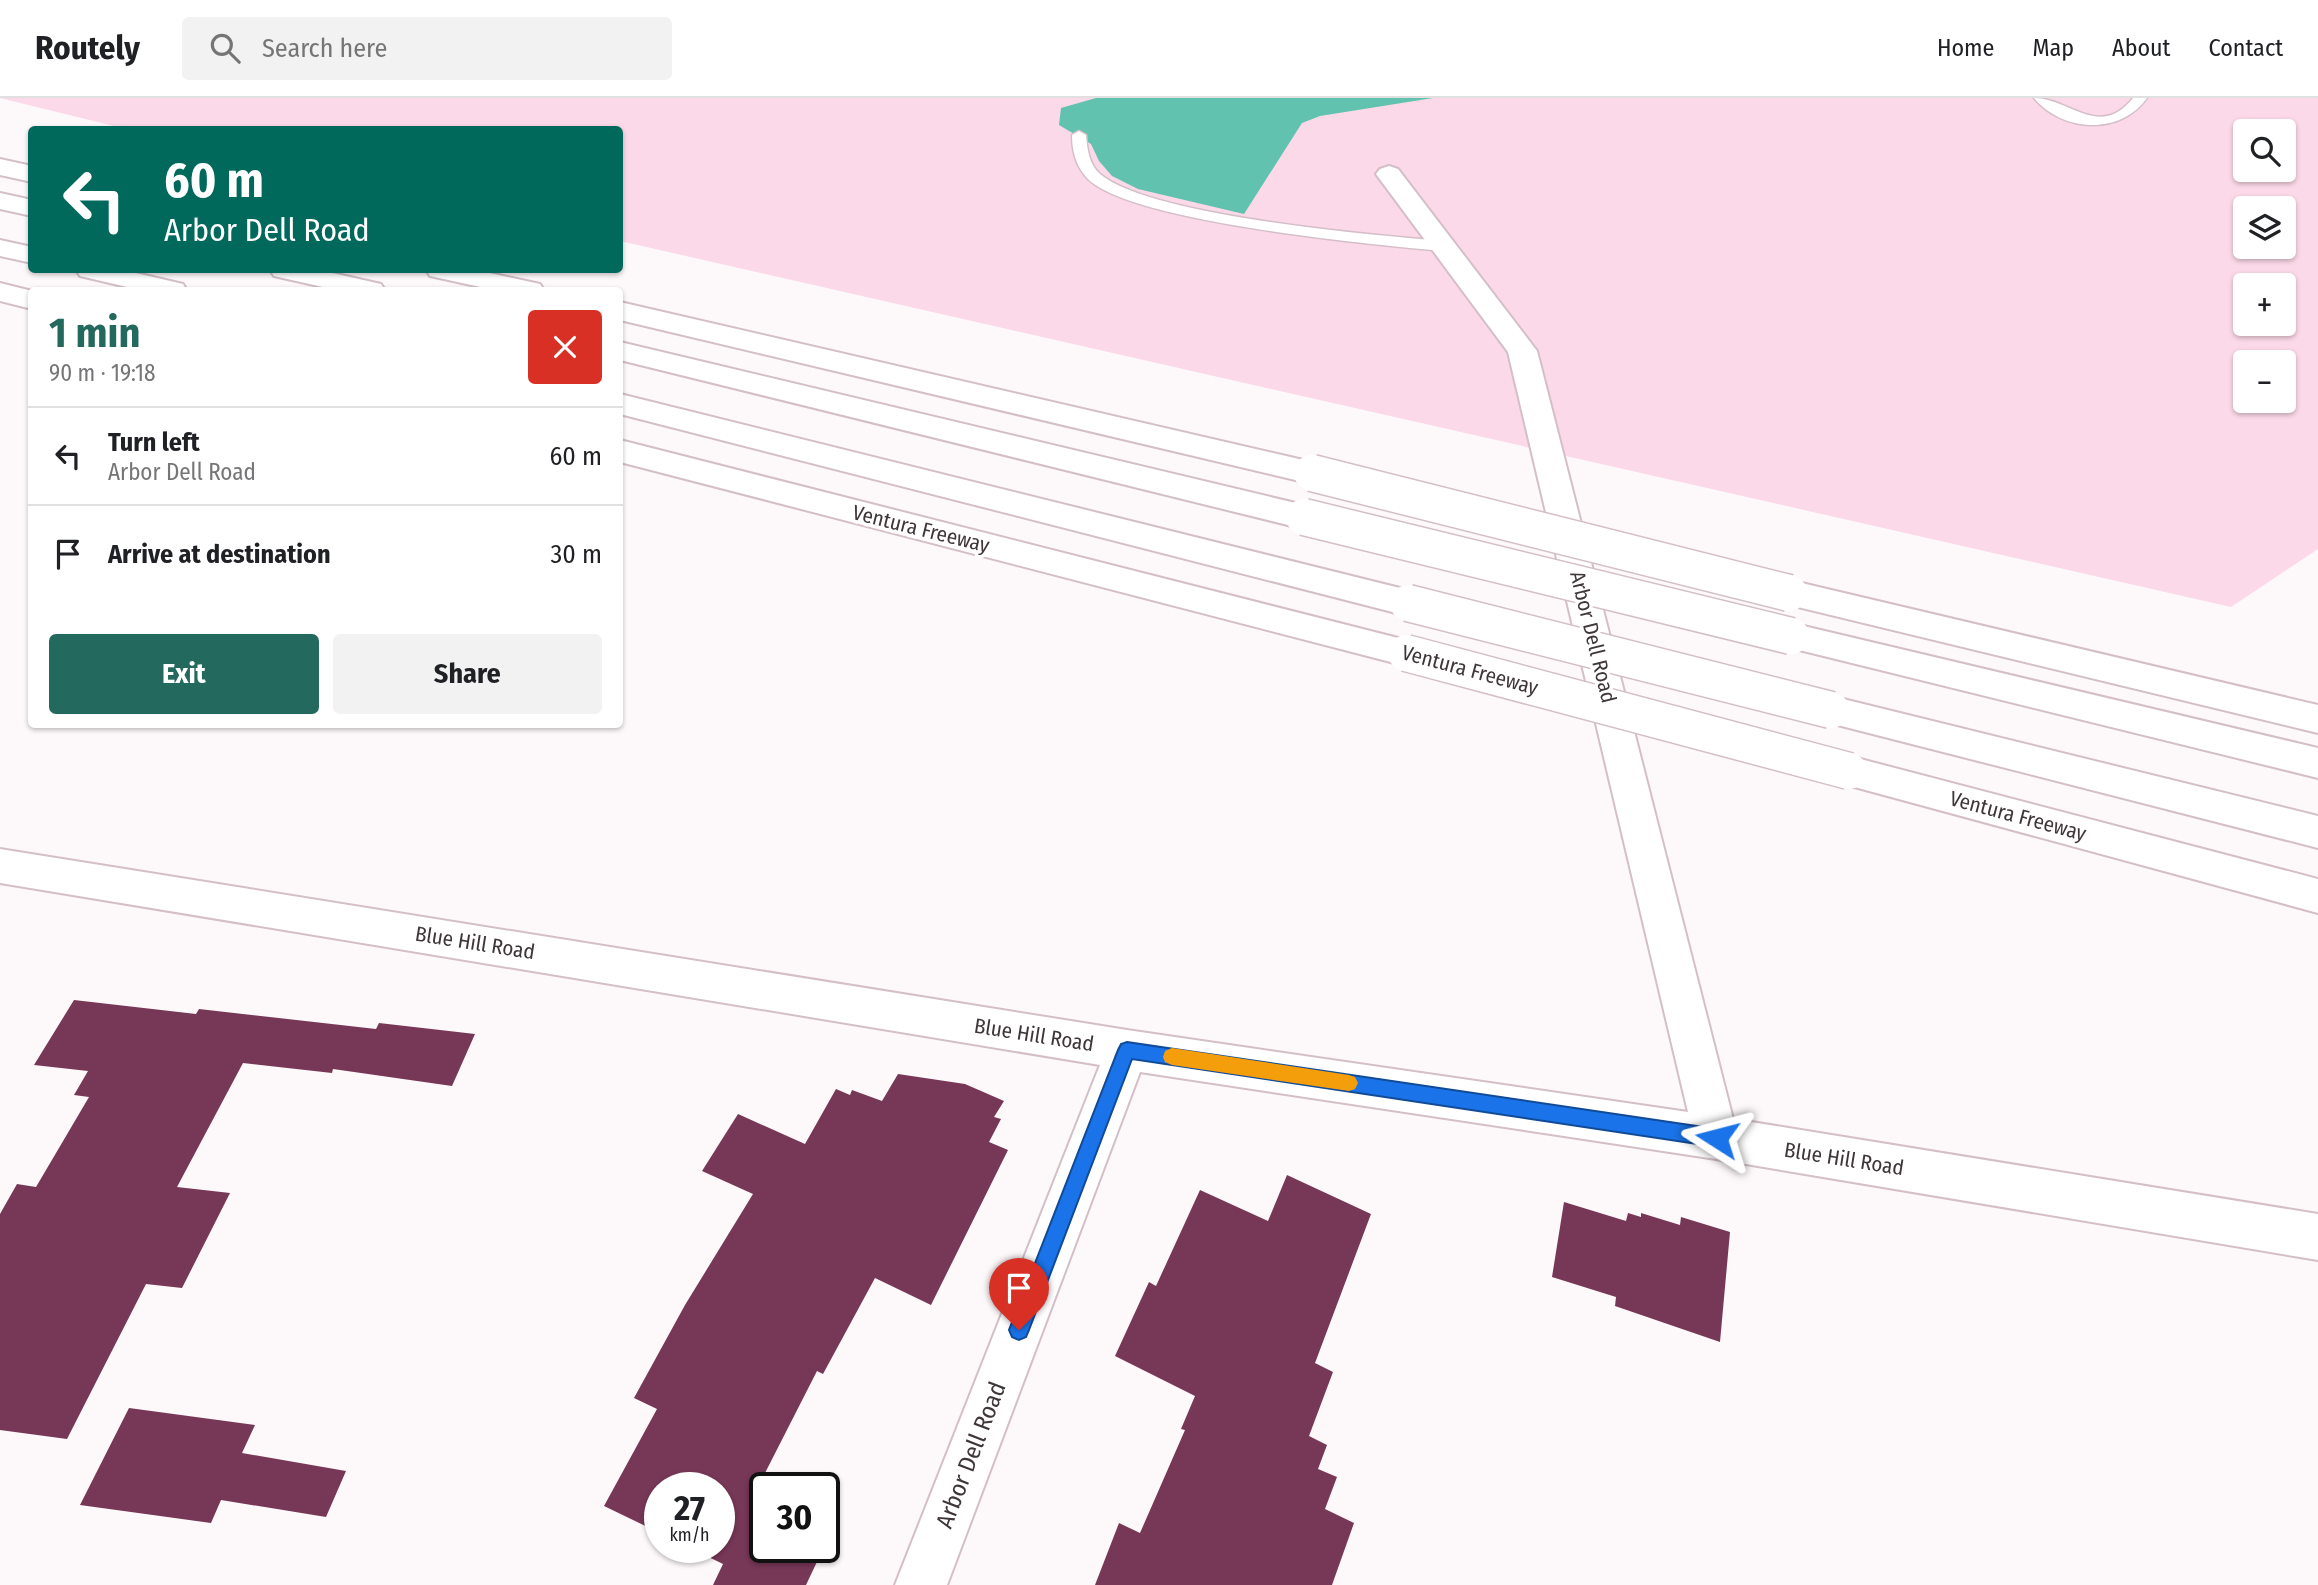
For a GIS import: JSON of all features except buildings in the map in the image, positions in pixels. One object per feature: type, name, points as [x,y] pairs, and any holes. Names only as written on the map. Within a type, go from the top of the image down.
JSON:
[{"type":"main road","points":[[0,167],[28,173]]},
{"type":"main road","name":"Arbor Dell Road","points":[[1389,174],[1522,351],[1717,1138]]},
{"type":"main road","points":[[0,201],[28,207]]},
{"type":"main road","points":[[0,248],[28,254]]},
{"type":"main road","points":[[102,273],[161,287]]},
{"type":"main road","points":[[297,273],[358,287]]},
{"type":"main road","points":[[454,273],[516,287]]},
{"type":"main road","points":[[0,292],[28,299]]},
{"type":"main road","points":[[623,312],[1312,473],[1789,593],[2313,718]]},
{"type":"main road","points":[[623,352],[2318,763]]},
{"type":"main road","points":[[623,405],[2318,832]]},
{"type":"main road","name":"Ventura Freeway","points":[[623,452],[1406,653],[2318,896]]},
{"type":"main road","name":"Blue Hill Road","points":[[0,866],[1127,1050],[1717,1138],[2318,1237]]},
{"type":"main road","name":"Arbor Dell Road","points":[[921,1585],[1127,1050]]},
{"type":"lane","points":[[2041,98],[2050,109],[2075,120],[2094,121],[2116,116],[2136,105],[2140,98]]},
{"type":"lane","points":[[1079,135],[1079,152],[1095,178],[1122,193],[1201,212],[1294,228],[1443,246]]},
{"type":"shaded area","points":[[0,98],[2318,98],[2318,549],[2231,607],[623,242],[623,126],[114,126]]},
{"type":"shaded area","points":[[1096,98],[1433,98],[1320,116],[1302,123],[1244,214],[1138,189],[1112,176],[1099,161],[1091,144],[1059,125],[1061,108]]},
{"type":"slow traffic","points":[[1172,1057],[1349,1083]]},
{"type":"route","points":[[1019,1330],[1127,1050],[1717,1138]]}]
